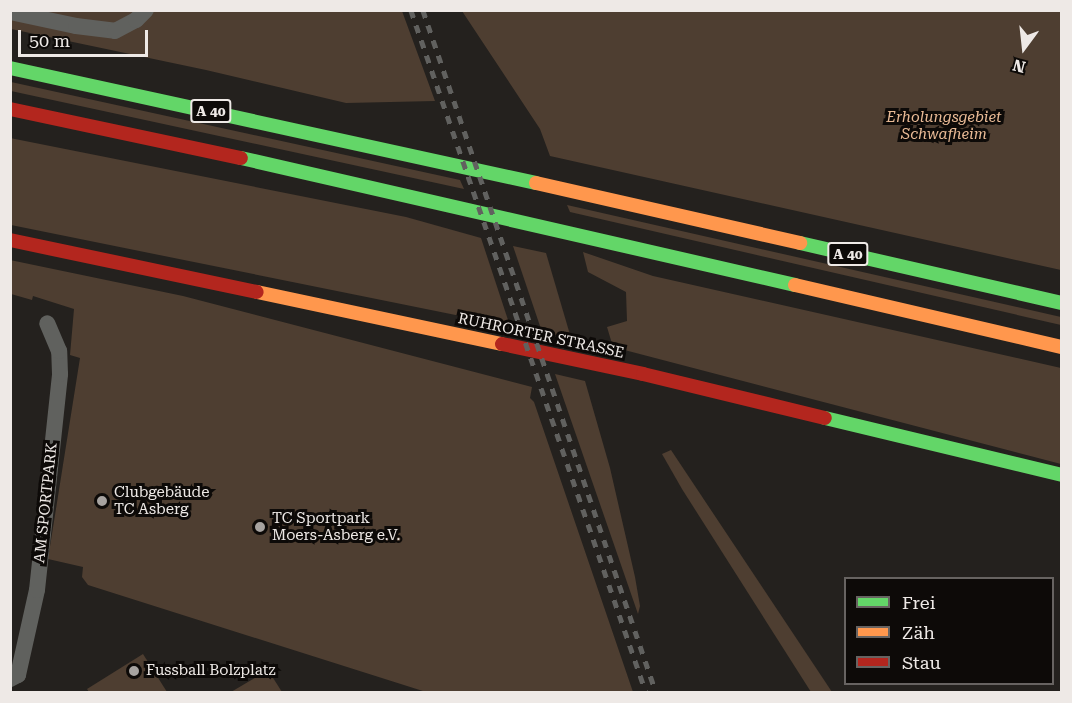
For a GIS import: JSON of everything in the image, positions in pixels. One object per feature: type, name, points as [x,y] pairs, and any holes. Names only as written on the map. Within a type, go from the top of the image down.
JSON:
[{"type":"main road","name":"A 40","points":[[10,68],[402,152],[1062,303]]},
{"type":"main road","points":[[10,109],[369,185],[1062,347]]},
{"type":"main road","name":"RUHRORTER STRASSE","points":[[10,240],[643,374],[1062,475]]},
{"type":"street","points":[[10,12],[76,26],[115,31],[136,20],[146,10]]},
{"type":"street","name":"AM SPORTPARK","points":[[10,679],[18,675],[37,590],[60,374],[59,351],[47,323]]},
{"type":"green space","points":[[11,10],[402,11],[435,101],[346,103],[206,70],[11,29]]},
{"type":"green space","name":"Erholungsgebiet Schwafheim","points":[[462,11],[1061,11],[1061,270],[550,156],[540,129]]},
{"type":"green space","points":[[11,82],[460,180],[464,189],[11,91]]},
{"type":"green space","points":[[10,138],[406,217],[481,238],[510,326],[11,225]]},
{"type":"green space","points":[[567,205],[1061,317],[1061,325],[570,212]]},
{"type":"green space","points":[[513,246],[546,253],[571,338],[542,332]]},
{"type":"green space","points":[[583,252],[653,276],[1061,368],[1061,464],[613,347],[607,327],[627,321],[626,292],[588,272]]},
{"type":"green space","points":[[10,260],[183,296],[532,387],[530,398],[534,402],[633,692],[426,692],[88,585],[82,577],[83,567],[48,559],[80,358],[70,355],[74,309],[33,296],[32,300],[11,294]]},
{"type":"green space","points":[[555,374],[585,381],[610,468],[635,577],[640,606],[638,614]]},
{"type":"green space","points":[[671,450],[832,692],[811,692],[682,489],[662,454]]},
{"type":"green space","name":"Fussball Bolzplatz","points":[[143,654],[167,692],[89,692],[87,689]]},
{"type":"green space","points":[[268,670],[282,692],[231,692]]},
{"type":"railway","points":[[411,10],[646,692]]},
{"type":"railway","points":[[423,10],[656,692]]},
{"type":"traffic: fast","points":[[10,68],[536,183]]},
{"type":"traffic: fast","points":[[241,158],[795,285]]},
{"type":"traffic: fast","points":[[800,243],[1062,303]]},
{"type":"traffic: fast","points":[[825,418],[1062,475]]},
{"type":"traffic: slow","points":[[536,183],[800,243]]},
{"type":"traffic: slow","points":[[795,285],[1062,347]]},
{"type":"traffic: slow","points":[[257,292],[502,344]]},
{"type":"traffic: jam","points":[[10,109],[241,158]]},
{"type":"traffic: jam","points":[[10,240],[257,292]]},
{"type":"traffic: jam","points":[[502,344],[643,374],[825,418]]},
{"type":"place","name":"Clubgebäude TC Asberg","points":[[102,501]]},
{"type":"place","name":"TC Sportpark Moers-Asberg e.V.","points":[[260,527]]},
{"type":"place","name":"Fussball Bolzplatz","points":[[134,671]]}]
